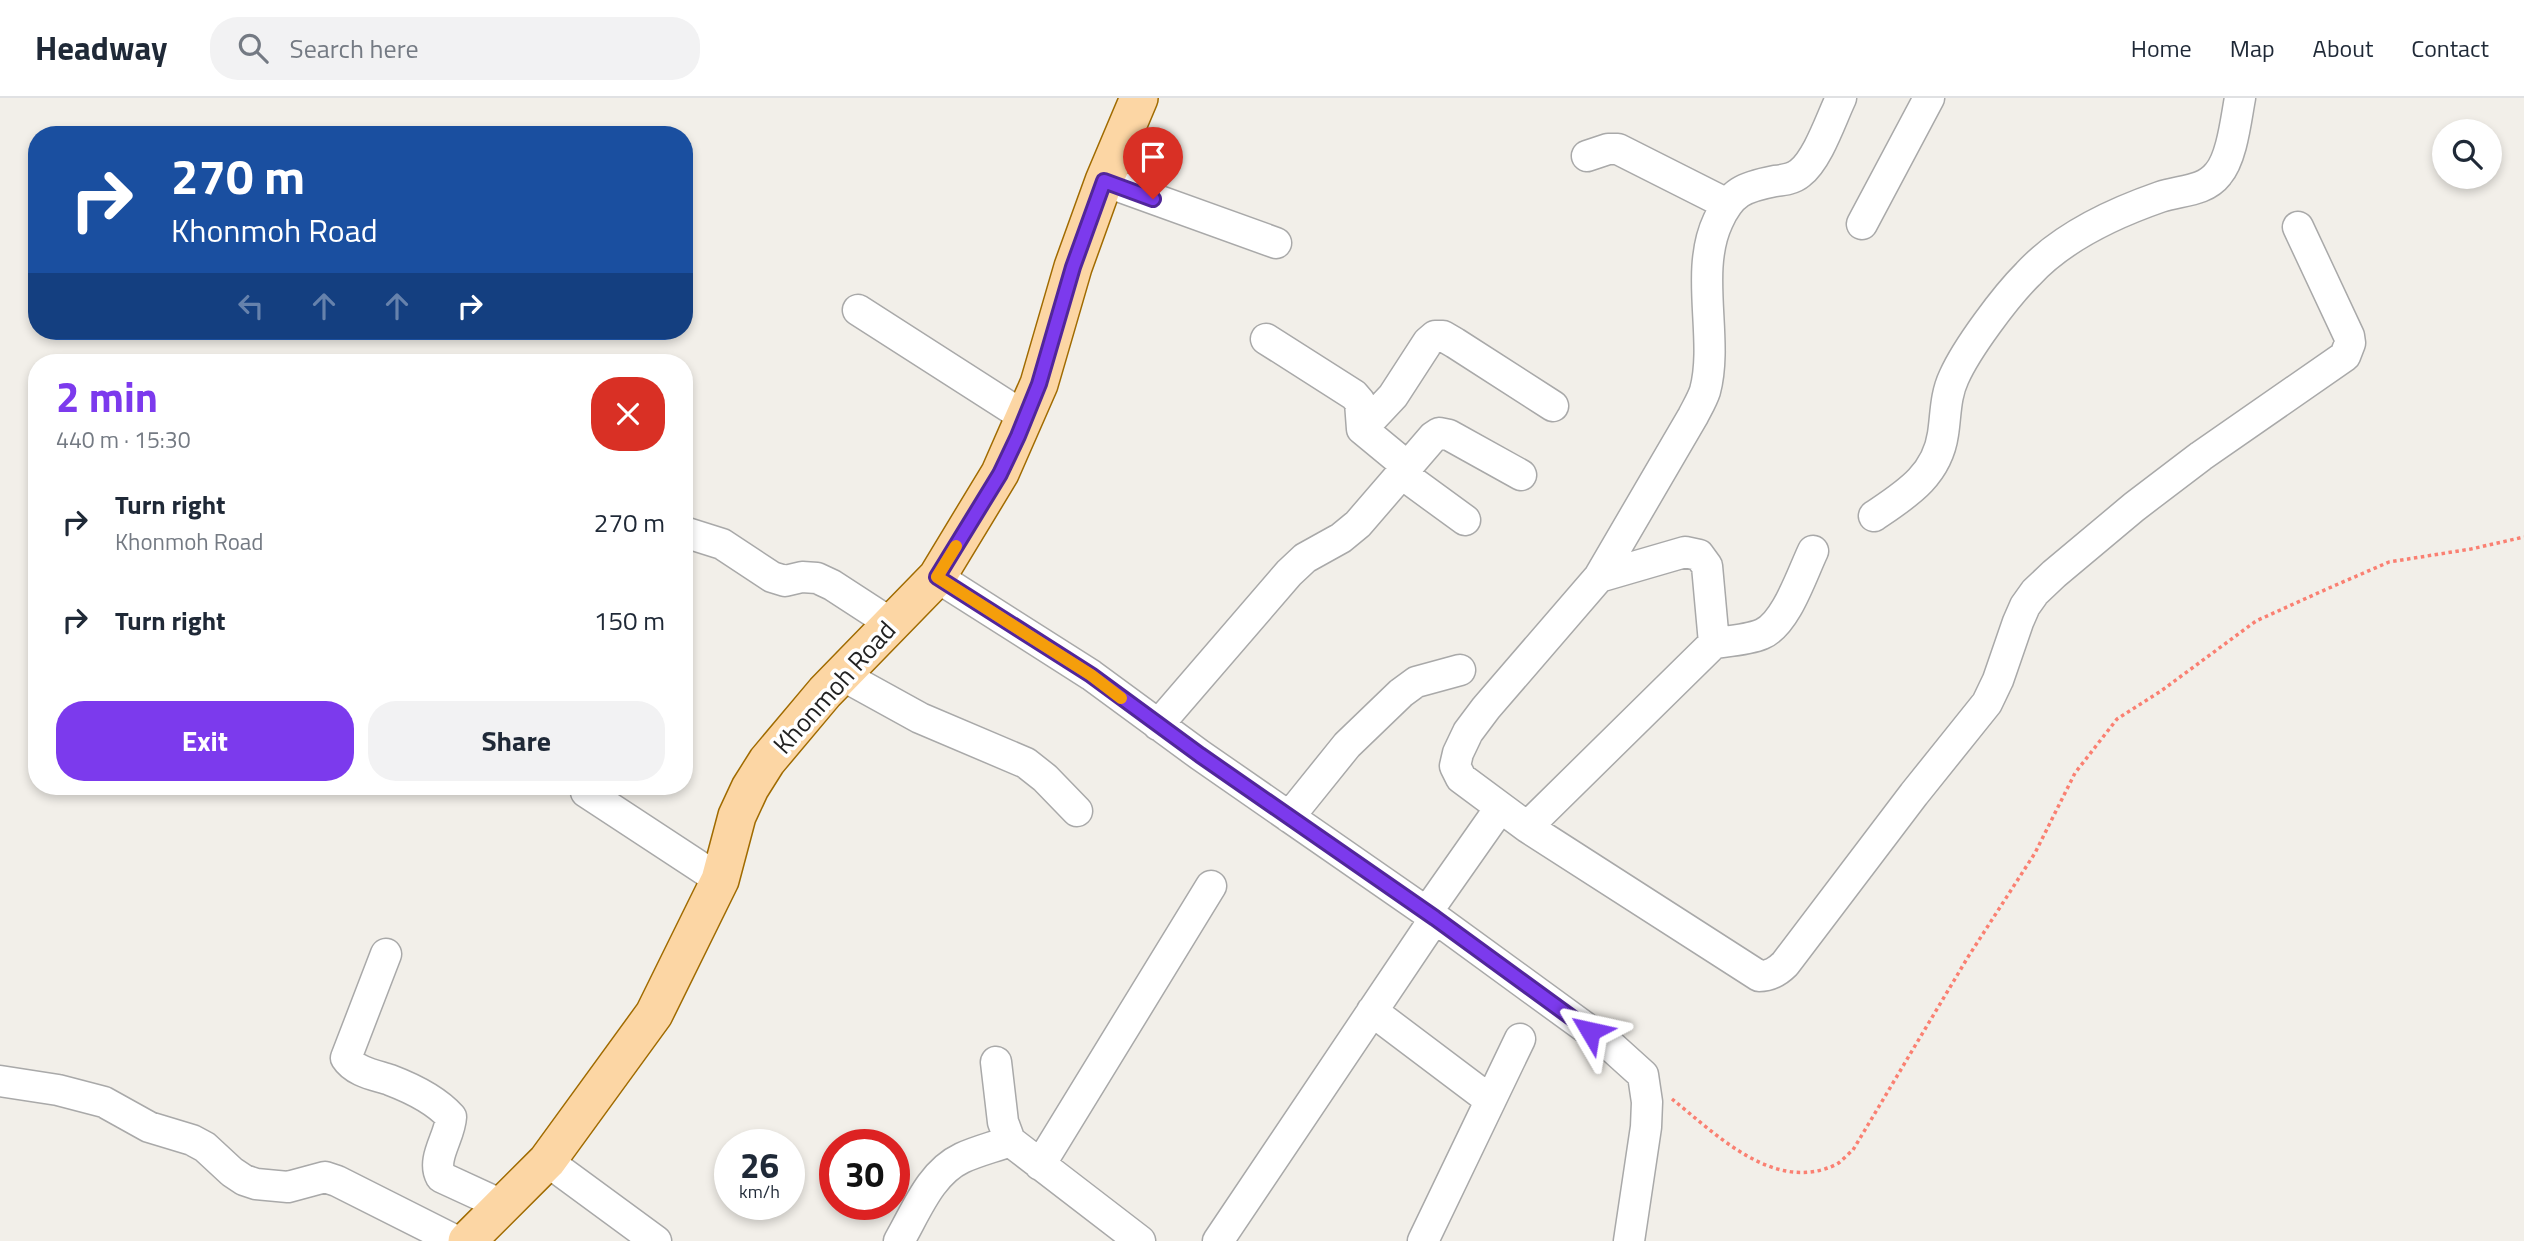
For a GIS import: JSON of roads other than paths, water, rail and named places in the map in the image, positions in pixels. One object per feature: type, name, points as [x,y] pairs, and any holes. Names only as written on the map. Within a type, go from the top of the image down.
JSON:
[{"type":"main road","name":"Khonmoh Road","points":[[467,1241],[547,1161],[654,1014],[720,880],[737,816],[767,761],[842,675],[937,577],[1000,474],[1039,384],[1073,267],[1104,181],[1139,98]]},
{"type":"street","points":[[1841,98],[1813,156],[1800,173],[1785,180],[1746,188],[1734,195],[1727,204],[1711,239],[1708,363],[1704,392],[1693,416],[1599,577],[1486,708],[1468,733],[1455,766],[1461,778],[1500,808],[1752,973],[1766,976],[1778,971],[1987,703],[2018,622],[2035,592],[2054,573],[2201,456],[2345,356],[2350,343],[2349,336],[2298,227]]},
{"type":"street","points":[[1862,224],[1929,98]]},
{"type":"street","points":[[1874,516],[1906,494],[1931,469],[1943,438],[1948,392],[1954,376],[1973,346],[2029,272],[2060,247],[2105,219],[2161,197],[2205,186],[2219,174],[2227,157],[2240,98]]},
{"type":"street","points":[[1587,156],[1608,149],[1618,149],[1727,204]]},
{"type":"street","points":[[1104,181],[1276,243]]},
{"type":"street","points":[[858,310],[1025,418]]},
{"type":"street","points":[[1362,429],[1393,396],[1428,342],[1435,336],[1443,336],[1455,343],[1553,406]]},
{"type":"street","points":[[1266,339],[1354,395],[1360,402],[1362,429],[1405,471],[1465,520]]},
{"type":"street","points":[[1158,725],[1289,573],[1305,558],[1341,538],[1358,524],[1433,437],[1439,433],[1449,435],[1521,475]]},
{"type":"street","points":[[693,535],[722,544],[772,577],[785,581],[802,577],[817,578],[892,624]]},
{"type":"street","points":[[1528,827],[1714,643],[1759,635],[1771,629],[1780,618],[1813,551]]},
{"type":"street","points":[[1599,577],[1685,552],[1699,555],[1707,566],[1714,643]]},
{"type":"street","points":[[937,577],[1091,675],[1158,725],[1431,915],[1612,1047],[1643,1075],[1647,1102],[1646,1127],[1629,1241]]},
{"type":"street","points":[[1289,817],[1347,745],[1401,693],[1416,682],[1460,670]]},
{"type":"street","points":[[842,675],[920,718],[1026,763],[1077,811]]},
{"type":"street","points":[[591,795],[720,880]]},
{"type":"street","points":[[1219,1241],[1372,1011],[1500,808]]},
{"type":"street","points":[[1041,1165],[1211,886]]},
{"type":"street","points":[[386,954],[346,1058],[351,1066],[393,1082],[445,1109],[451,1117],[451,1126],[438,1161],[437,1170],[441,1177],[504,1206]]},
{"type":"street","points":[[1372,1011],[1490,1100]]},
{"type":"street","points":[[1423,1241],[1520,1039]]},
{"type":"street","points":[[996,1062],[1003,1122],[1010,1141],[1140,1241]]},
{"type":"street","points":[[0,1081],[58,1090],[104,1102],[149,1128],[192,1140],[205,1147],[232,1172],[256,1184],[288,1187],[325,1177],[337,1181],[456,1241]]},
{"type":"street","points":[[899,1241],[932,1184],[946,1168],[961,1159],[1010,1141]]},
{"type":"street","points":[[547,1161],[656,1241]]}]
